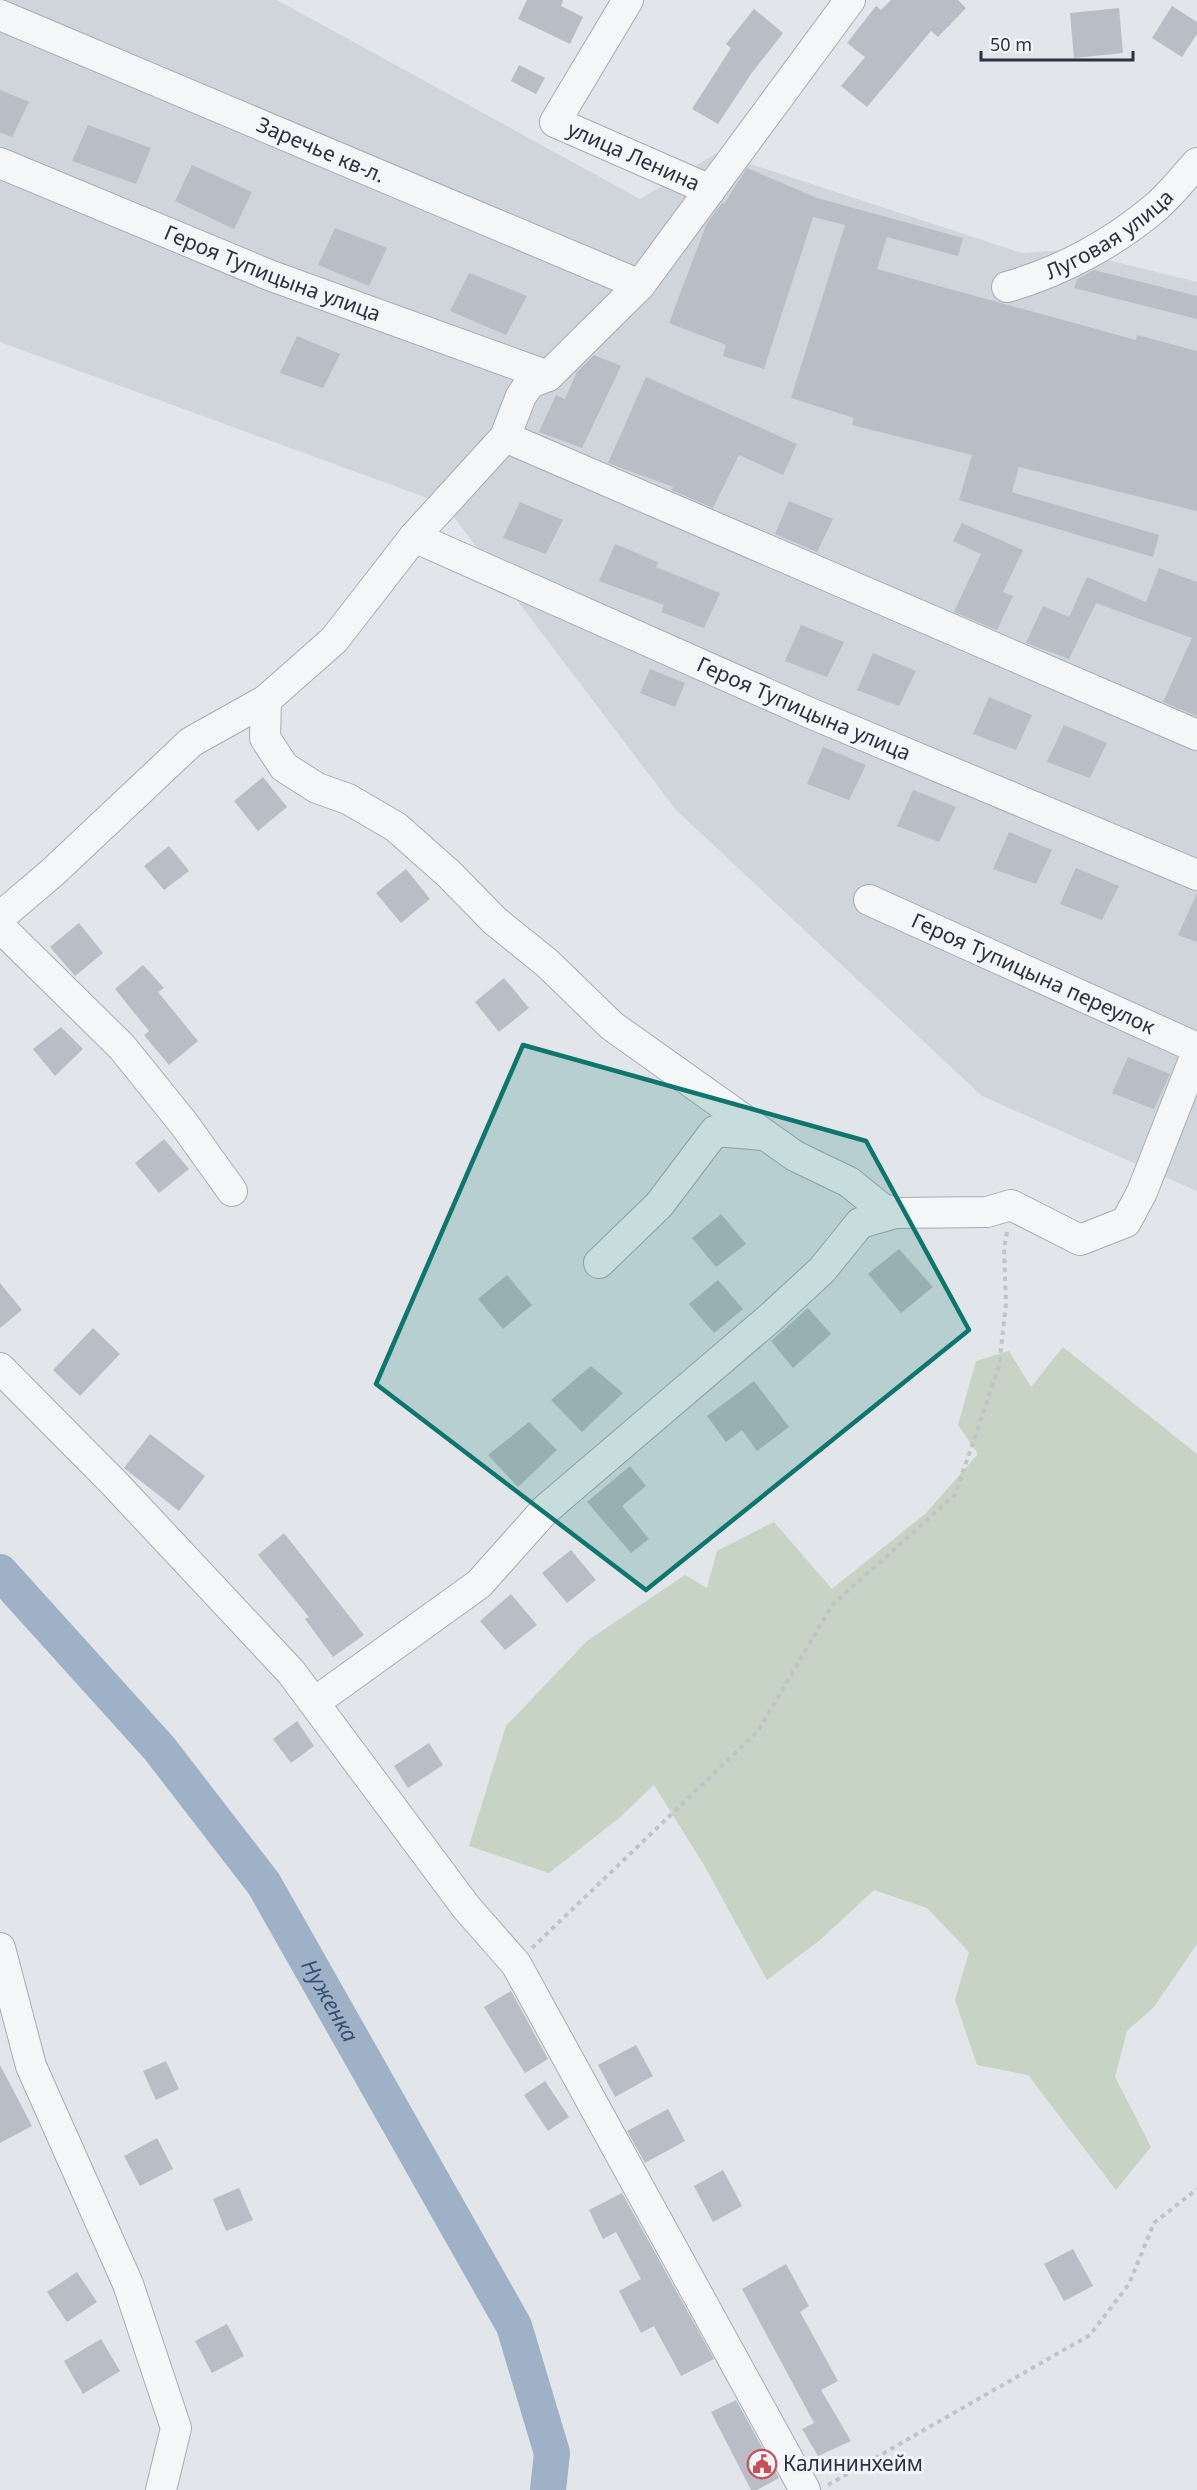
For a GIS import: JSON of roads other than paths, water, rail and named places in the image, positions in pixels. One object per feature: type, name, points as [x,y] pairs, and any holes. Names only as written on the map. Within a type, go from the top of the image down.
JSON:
[{"type":"street","name":"улица Ленина","points":[[628,0],[555,122],[710,190]]},
{"type":"street","name":"улица Ленина","points":[[505,437],[521,396],[530,383],[548,376],[640,285],[850,0]]},
{"type":"street","name":"Заречье кв-л.","points":[[0,15],[640,285]]},
{"type":"street","name":"Героя Тупицына улица","points":[[0,163],[269,275],[548,376]]},
{"type":"street","name":"Луговая улица","points":[[1007,287],[1037,278],[1102,245],[1156,207],[1197,163]]},
{"type":"street","points":[[0,917],[53,872],[191,742],[266,700],[334,640],[414,537],[505,437],[1197,735]]},
{"type":"street","name":"Героя Тупицына улица","points":[[414,537],[810,713],[1197,876]]},
{"type":"street","points":[[266,700],[265,738],[284,767],[317,788],[348,799],[396,826],[449,874],[495,921],[547,963],[612,1026],[689,1079],[764,1136],[795,1156],[849,1182],[882,1208],[895,1213]]},
{"type":"street","name":"Героя Тупицына переулок","points":[[869,900],[1197,1050]]},
{"type":"street","points":[[0,927],[122,1047],[184,1124],[232,1191]]},
{"type":"street","points":[[315,1702],[479,1584],[545,1510],[770,1318],[822,1270],[860,1223],[895,1213],[987,1212],[1011,1205],[1080,1240],[1126,1222],[1142,1192],[1197,1050]]},
{"type":"street","points":[[598,1263],[659,1205],[715,1131],[764,1136]]},
{"type":"street","points":[[0,1368],[122,1492],[315,1702],[466,1907],[516,1964],[804,2490]]},
{"type":"street","points":[[0,1948],[31,2066],[128,2284],[176,2428],[161,2490]]},
{"type":"waterway","name":"Нуженка","points":[[0,1572],[159,1748],[264,1884],[514,2326],[552,2453],[548,2490]]},
{"type":"place","name":"Калининхейм","points":[[762,2464]]}]
